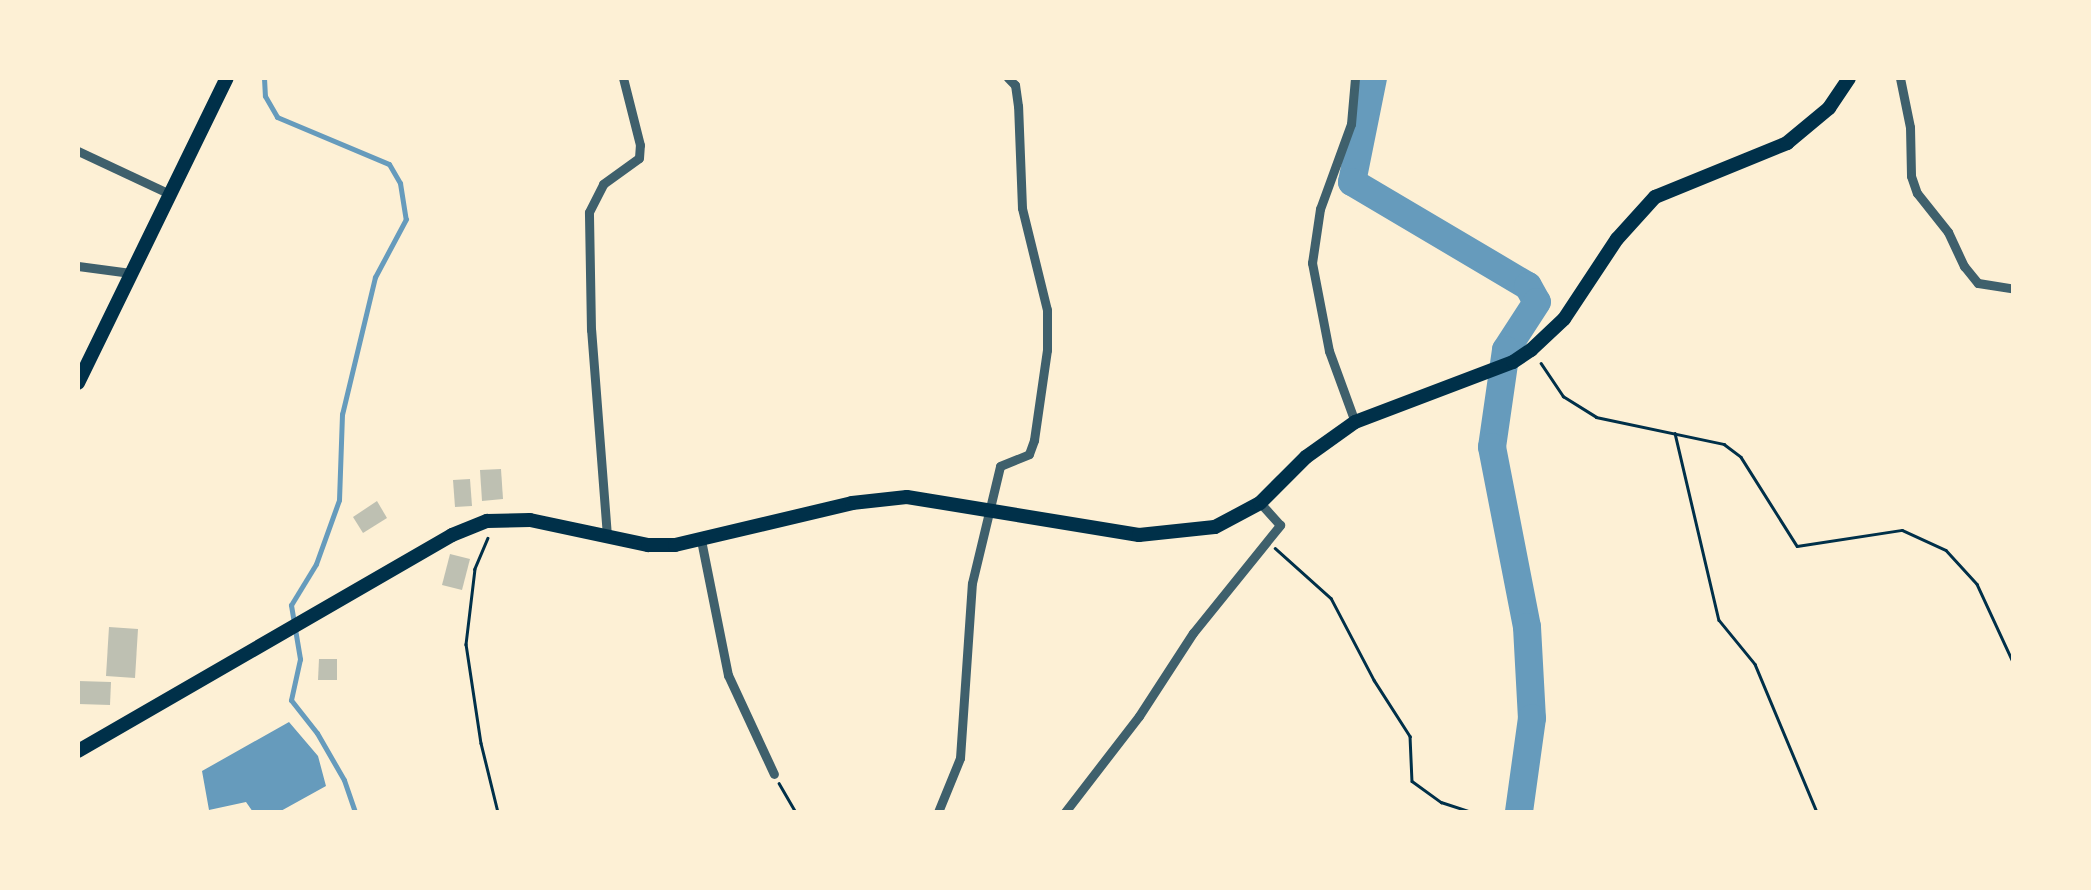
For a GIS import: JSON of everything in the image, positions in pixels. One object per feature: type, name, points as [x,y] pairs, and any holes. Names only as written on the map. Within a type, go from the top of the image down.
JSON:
[{"type":"main road","points":[[78,383],[227,78]]},
{"type":"main road","points":[[78,751],[452,535],[506,518],[648,545],[701,540],[881,498],[907,497],[1138,535],[1216,527],[1260,503],[1306,457],[1354,422],[1507,364],[1531,350],[1564,318],[1634,215],[1655,197],[1788,143],[1828,108],[1848,78]]},
{"type":"street","points":[[606,536],[592,330],[589,212],[603,184],[639,158],[640,144],[623,78]]},
{"type":"street","points":[[938,812],[960,758],[972,583],[1000,466],[1028,454],[1034,440],[1047,350],[1047,310],[1022,208],[1015,85],[1008,78]]},
{"type":"street","points":[[1900,78],[1910,127],[1911,176],[1917,194],[1948,232],[1964,266],[1978,284],[2014,289]]},
{"type":"street","points":[[1353,79],[1351,124],[1320,209],[1312,263],[1330,351],[1354,422]]},
{"type":"street","points":[[78,151],[170,194]]},
{"type":"street","points":[[78,266],[131,274]]},
{"type":"street","points":[[1064,812],[1128,732],[1193,633],[1280,525],[1260,503]]},
{"type":"street","points":[[701,540],[728,675],[774,774]]},
{"type":"path","points":[[1531,350],[1563,396],[1596,417],[1724,444],[1740,457],[1798,546],[1902,530],[1946,550],[1977,584],[2014,664]]},
{"type":"path","points":[[1674,431],[1718,620],[1754,664],[1817,812]]},
{"type":"path","points":[[498,812],[481,743],[466,644],[478,558],[506,518]]},
{"type":"path","points":[[1267,540],[1331,598],[1374,680],[1410,736],[1412,781],[1441,802],[1472,812]]},
{"type":"path","points":[[774,774],[796,812]]},
{"type":"water","points":[[289,722],[318,756],[326,786],[279,812],[253,812],[246,802],[209,810],[202,771]]},
{"type":"building","points":[[501,469],[503,499],[482,501],[480,470]]},
{"type":"building","points":[[470,479],[472,506],[455,507],[453,480]]},
{"type":"building","points":[[377,501],[387,518],[363,533],[353,517]]},
{"type":"building","points":[[450,554],[470,559],[462,590],[442,585]]},
{"type":"building","points":[[109,627],[138,629],[135,678],[106,676]]},
{"type":"building","points":[[319,659],[337,659],[337,680],[318,680]]},
{"type":"building","points":[[78,681],[111,682],[110,705],[78,704]]},
{"type":"waterway","points":[[264,78],[265,96],[277,117],[389,164],[400,183],[406,219],[375,277],[342,414],[339,500],[316,564],[291,605],[300,659],[291,700],[317,733],[344,780],[355,812]]},
{"type":"waterway","points":[[1373,78],[1352,182],[1528,286],[1537,302],[1506,350],[1492,447],[1527,627],[1532,718],[1519,812]]}]
